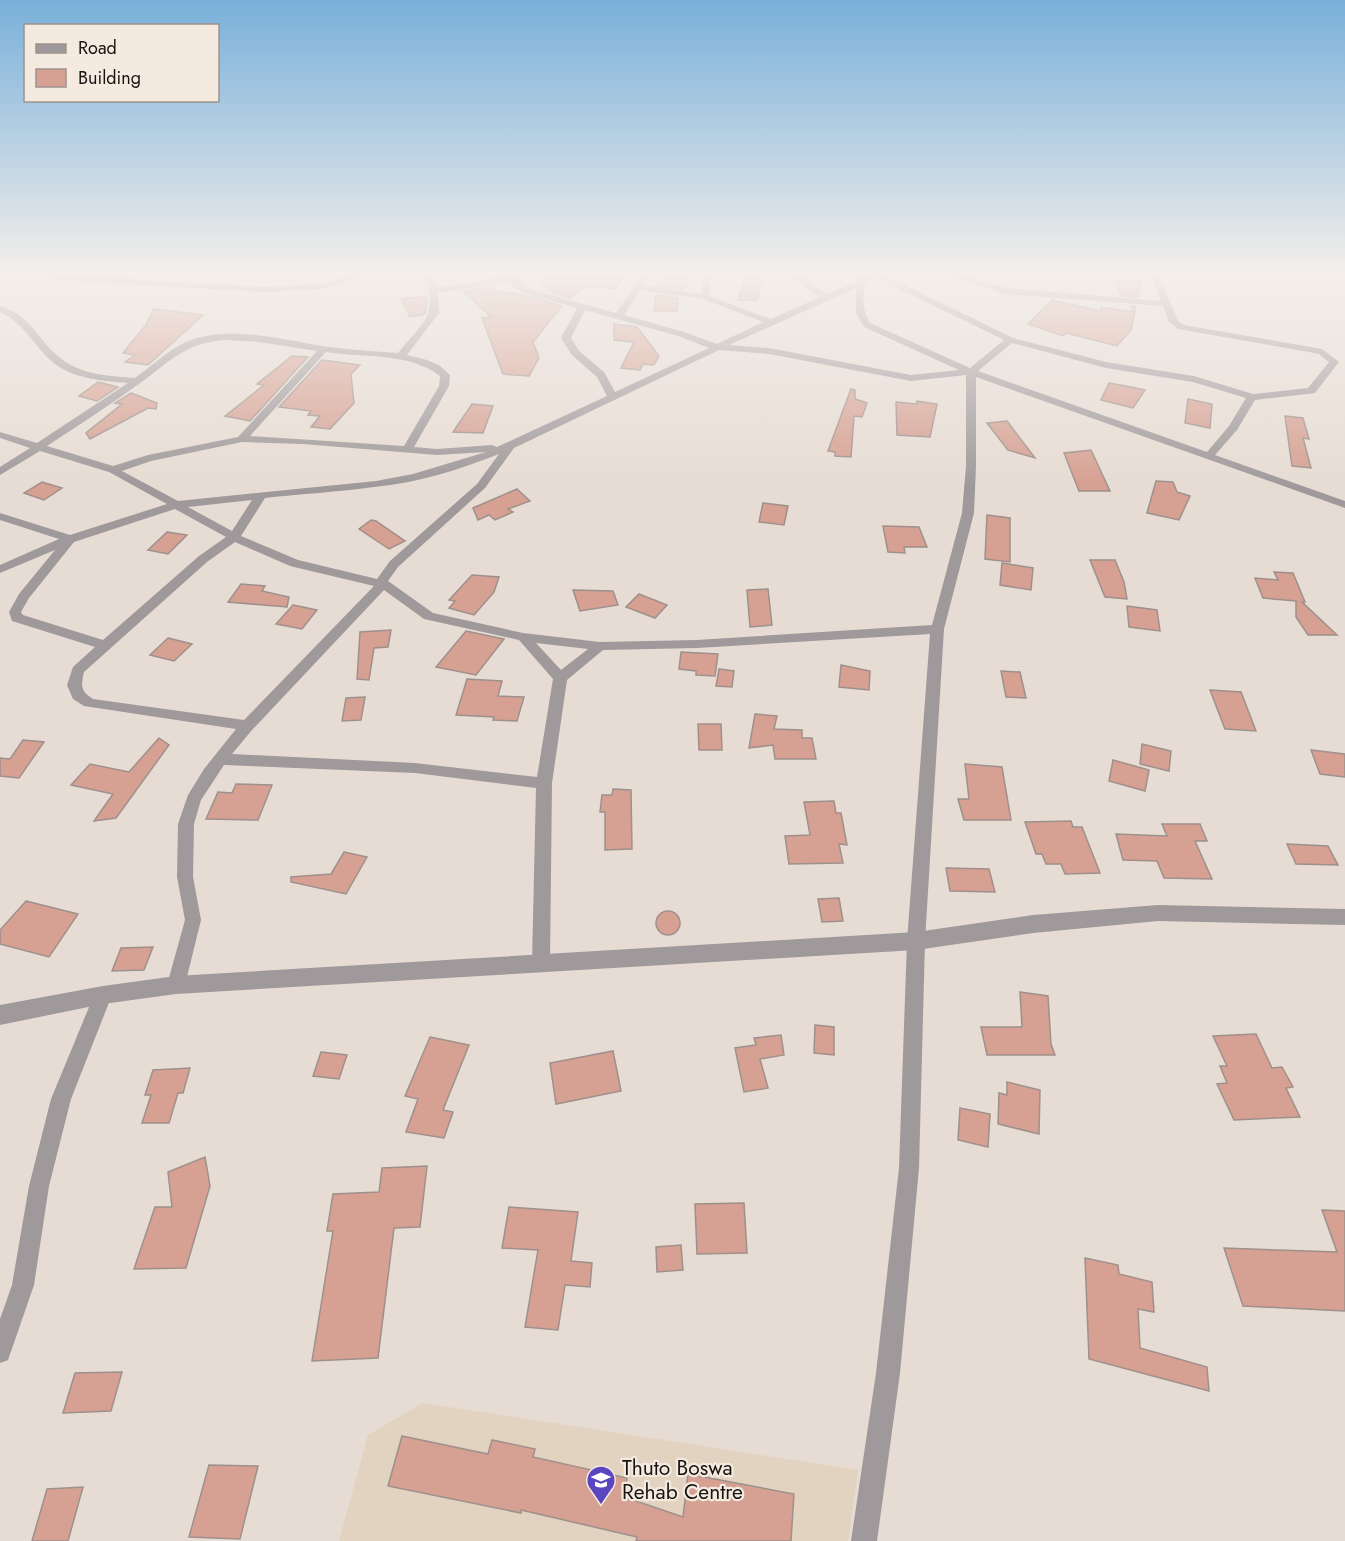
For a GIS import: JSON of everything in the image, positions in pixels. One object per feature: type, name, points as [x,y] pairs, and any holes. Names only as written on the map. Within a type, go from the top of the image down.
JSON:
[{"type":"street","points":[[42,343],[51,356],[70,369],[95,377],[136,381]]},
{"type":"street","points":[[0,472],[136,381],[182,346],[194,343]]},
{"type":"street","points":[[273,343],[399,358],[436,366],[445,375],[444,386],[407,450]]},
{"type":"street","points":[[399,358],[411,343]]},
{"type":"street","points":[[568,343],[576,355],[599,373],[613,397]]},
{"type":"street","points":[[705,343],[716,347],[769,351],[911,378],[971,372],[1006,343]]},
{"type":"street","points":[[0,568],[70,539],[177,505],[376,484],[414,477],[469,462],[510,446],[688,363],[725,343]]},
{"type":"street","points":[[907,343],[971,372],[1210,455],[1345,505]]},
{"type":"street","points":[[1021,343],[1106,365],[1194,379],[1252,397],[1311,391],[1334,362],[1322,352],[1274,343]]},
{"type":"street","points":[[242,439],[323,350]]},
{"type":"street","points":[[864,1541],[888,1373],[909,1168],[916,941],[936,629],[968,513],[971,466],[971,372]]},
{"type":"street","points":[[1210,455],[1233,428],[1252,397]]},
{"type":"street","points":[[0,435],[113,470],[234,537],[294,563],[383,584],[429,616],[523,637],[600,646],[697,644],[936,629]]},
{"type":"street","points":[[113,470],[148,458],[242,439],[303,441],[437,452],[510,446]]},
{"type":"street","points":[[176,985],[193,920],[184,877],[186,824],[194,799],[247,726],[383,584],[381,582],[394,564],[480,486],[510,446]]},
{"type":"street","points":[[247,726],[89,703],[78,696],[74,685],[78,670],[103,645],[203,559],[234,537],[261,495]]},
{"type":"street","points":[[0,516],[70,539]]},
{"type":"street","points":[[70,539],[23,597],[15,612],[17,618],[103,645]]},
{"type":"street","points":[[523,637],[560,678]]},
{"type":"street","points":[[541,962],[544,783],[560,678],[600,646]]},
{"type":"street","points":[[221,759],[415,768],[544,783]]},
{"type":"street","points":[[0,1015],[103,995],[176,985],[916,941],[1033,924],[1158,913],[1345,916]]},
{"type":"street","points":[[0,1352],[23,1285],[39,1186],[61,1099],[103,995]]},
{"type":"shaded area","name":"Thuto Boswa Rehab Centre","points":[[423,1403],[858,1470],[848,1541],[339,1541],[368,1435]]},
{"type":"building","points":[[131,343],[172,343],[148,365],[125,362],[135,355],[123,353]]},
{"type":"building","points":[[491,343],[533,343],[539,358],[529,376],[503,374]]},
{"type":"building","points":[[634,343],[649,343],[659,356],[654,365],[643,364],[640,370],[621,368]]},
{"type":"building","points":[[1105,343],[1120,343],[1117,346]]},
{"type":"building","points":[[292,356],[308,357],[250,421],[225,416],[264,385],[257,384]]},
{"type":"building","points":[[322,360],[360,365],[351,374],[354,403],[330,429],[311,427],[320,416],[308,415],[311,411],[279,407]]},
{"type":"building","points":[[98,382],[118,387],[97,401],[79,396]]},
{"type":"building","points":[[1109,383],[1145,390],[1133,408],[1101,400]]},
{"type":"building","points":[[851,389],[855,390],[855,399],[867,403],[862,417],[854,416],[851,457],[835,456],[835,452],[828,451]]},
{"type":"building","points":[[131,393],[157,403],[156,409],[148,408],[90,439],[86,433],[122,404],[115,403]]},
{"type":"building","points":[[1188,399],[1212,404],[1210,428],[1185,423]]},
{"type":"building","points":[[917,401],[937,404],[930,437],[897,435],[896,402],[917,404]]},
{"type":"building","points":[[472,404],[493,406],[483,433],[453,432]]},
{"type":"building","points":[[1285,416],[1303,418],[1309,439],[1303,438],[1311,468],[1292,466]]},
{"type":"building","points":[[1007,421],[1035,458],[1008,450],[987,423]]},
{"type":"building","points":[[1091,450],[1110,491],[1079,491],[1064,453]]},
{"type":"building","points":[[1156,481],[1173,482],[1177,492],[1190,496],[1179,520],[1147,513]]},
{"type":"building","points":[[42,482],[62,488],[44,500],[24,493]]},
{"type":"building","points":[[517,489],[530,501],[508,509],[513,512],[495,520],[489,515],[478,520],[473,508]]},
{"type":"building","points":[[763,503],[788,506],[784,525],[759,522]]},
{"type":"building","points":[[987,515],[1010,518],[1010,562],[985,559]]},
{"type":"building","points":[[371,520],[405,541],[389,549],[359,529]]},
{"type":"building","points":[[883,526],[919,527],[927,547],[904,547],[905,553],[888,552]]},
{"type":"building","points":[[167,532],[187,535],[168,554],[148,550]]},
{"type":"building","points":[[1090,560],[1115,560],[1124,582],[1127,599],[1105,597]]},
{"type":"building","points":[[1002,563],[1033,568],[1031,590],[1000,585]]},
{"type":"building","points":[[1274,572],[1293,573],[1305,602],[1302,602],[1337,635],[1308,635],[1296,617],[1296,601],[1263,598],[1255,578],[1278,580]]},
{"type":"building","points":[[472,575],[499,577],[494,592],[474,615],[449,608],[455,601],[449,600]]},
{"type":"building","points":[[241,584],[265,586],[262,591],[289,597],[287,607],[228,602]]},
{"type":"building","points":[[768,589],[772,625],[750,627],[747,590]]},
{"type":"building","points":[[573,590],[613,591],[618,605],[580,611]]},
{"type":"building","points":[[639,594],[667,605],[655,618],[626,607]]},
{"type":"building","points":[[293,605],[317,610],[302,629],[276,624]]},
{"type":"building","points":[[1127,606],[1157,610],[1160,631],[1129,627]]},
{"type":"building","points":[[391,630],[388,647],[374,648],[369,680],[357,679],[360,632]]},
{"type":"building","points":[[466,631],[504,639],[476,675],[436,667]]},
{"type":"building","points":[[168,638],[192,644],[174,661],[150,655]]},
{"type":"building","points":[[681,652],[718,654],[715,676],[696,675],[696,671],[679,669]]},
{"type":"building","points":[[841,665],[870,671],[869,690],[839,687]]},
{"type":"building","points":[[719,669],[734,671],[732,687],[716,686]]},
{"type":"building","points":[[1001,671],[1020,672],[1026,698],[1006,697]]},
{"type":"building","points":[[467,679],[502,681],[498,696],[524,697],[517,721],[456,715]]},
{"type":"building","points":[[1210,690],[1241,692],[1256,731],[1225,729]]},
{"type":"building","points":[[365,697],[361,720],[342,721],[346,698]]},
{"type":"building","points":[[755,714],[777,716],[774,729],[802,730],[802,738],[812,738],[816,759],[775,759],[773,745],[749,748]]},
{"type":"building","points":[[698,724],[721,724],[722,750],[699,750]]},
{"type":"building","points":[[159,738],[169,745],[116,818],[94,821],[113,794],[71,785],[90,764],[129,772]]},
{"type":"building","points":[[23,740],[44,742],[19,778],[0,776],[0,758],[10,759]]},
{"type":"building","points":[[1142,744],[1171,751],[1169,771],[1140,764]]},
{"type":"building","points":[[1311,750],[1345,754],[1345,777],[1320,774]]},
{"type":"building","points":[[1113,760],[1149,770],[1145,791],[1109,781]]},
{"type":"building","points":[[965,764],[1002,767],[1011,820],[964,820],[958,799],[969,799]]},
{"type":"building","points":[[236,784],[272,785],[258,820],[206,819],[218,792],[232,793]]},
{"type":"building","points":[[613,789],[631,790],[632,849],[605,850],[605,812],[600,812],[602,795],[612,795]]},
{"type":"building","points":[[834,801],[836,813],[841,813],[847,845],[839,844],[843,863],[789,864],[785,836],[810,835],[804,802]]},
{"type":"building","points":[[1071,821],[1073,827],[1082,827],[1100,873],[1065,874],[1061,864],[1046,864],[1042,854],[1036,854],[1025,822]]},
{"type":"building","points":[[1162,824],[1200,824],[1207,841],[1195,841],[1212,879],[1164,878],[1157,861],[1123,860],[1116,834],[1167,836]]},
{"type":"building","points":[[1287,844],[1328,846],[1338,865],[1296,864]]},
{"type":"building","points":[[344,852],[367,857],[346,894],[291,882],[291,877],[331,874]]},
{"type":"building","points":[[946,868],[989,869],[995,892],[950,891]]},
{"type":"building","points":[[839,898],[843,921],[822,922],[818,899]]},
{"type":"building","points":[[26,901],[78,914],[49,957],[0,944],[0,930]]},
{"type":"building","points":[[668,911],[677,914],[680,923],[677,932],[668,935],[659,932],[656,923],[659,914]]},
{"type":"building","points":[[153,947],[144,970],[112,971],[121,948]]},
{"type":"building","points":[[1020,992],[1048,996],[1051,1044],[1055,1055],[987,1055],[981,1027],[1022,1027]]},
{"type":"building","points":[[815,1025],[834,1027],[834,1055],[814,1053]]},
{"type":"building","points":[[1256,1034],[1272,1068],[1282,1067],[1293,1087],[1286,1088],[1300,1117],[1234,1120],[1217,1084],[1227,1083],[1220,1066],[1227,1066],[1213,1036]]},
{"type":"building","points":[[781,1035],[784,1055],[760,1059],[768,1088],[744,1092],[735,1048],[756,1045],[754,1038]]},
{"type":"building","points":[[430,1037],[469,1045],[443,1110],[453,1112],[444,1138],[406,1132],[418,1099],[405,1096]]},
{"type":"building","points":[[613,1051],[621,1091],[556,1104],[550,1063]]},
{"type":"building","points":[[321,1052],[347,1055],[339,1079],[313,1076]]},
{"type":"building","points":[[190,1068],[183,1093],[178,1093],[169,1123],[142,1123],[151,1095],[145,1095],[153,1070]]},
{"type":"building","points":[[1007,1082],[1040,1090],[1039,1134],[998,1124],[999,1093],[1007,1095]]},
{"type":"building","points":[[960,1108],[990,1114],[988,1147],[958,1140]]},
{"type":"building","points":[[205,1157],[210,1186],[186,1268],[134,1269],[155,1207],[172,1207],[168,1172]]},
{"type":"building","points":[[427,1166],[420,1227],[394,1228],[378,1358],[312,1361],[333,1231],[327,1231],[333,1194],[379,1192],[382,1168]]},
{"type":"building","points":[[744,1203],[747,1253],[697,1254],[695,1204]]},
{"type":"building","points":[[509,1207],[578,1212],[571,1261],[592,1263],[590,1287],[565,1285],[558,1330],[525,1327],[538,1250],[502,1248]]},
{"type":"building","points":[[1322,1210],[1345,1211],[1345,1311],[1243,1306],[1224,1248],[1337,1252]]},
{"type":"building","points":[[681,1245],[683,1270],[657,1272],[656,1247]]},
{"type":"building","points":[[1085,1258],[1118,1265],[1119,1274],[1152,1282],[1154,1312],[1138,1309],[1140,1348],[1207,1367],[1209,1391],[1089,1359]]},
{"type":"building","points":[[122,1372],[111,1411],[63,1413],[75,1373]]},
{"type":"building","points":[[402,1436],[488,1454],[492,1440],[535,1449],[533,1457],[627,1478],[624,1497],[683,1517],[688,1474],[794,1494],[791,1541],[636,1541],[637,1537],[521,1510],[521,1513],[388,1486]]},
{"type":"building","points":[[209,1465],[258,1466],[240,1539],[189,1537]]},
{"type":"building","points":[[83,1487],[68,1541],[32,1541],[47,1489]]},
{"type":"place","name":"Thuto Boswa Rehab Centre","points":[[601,1506]]}]
